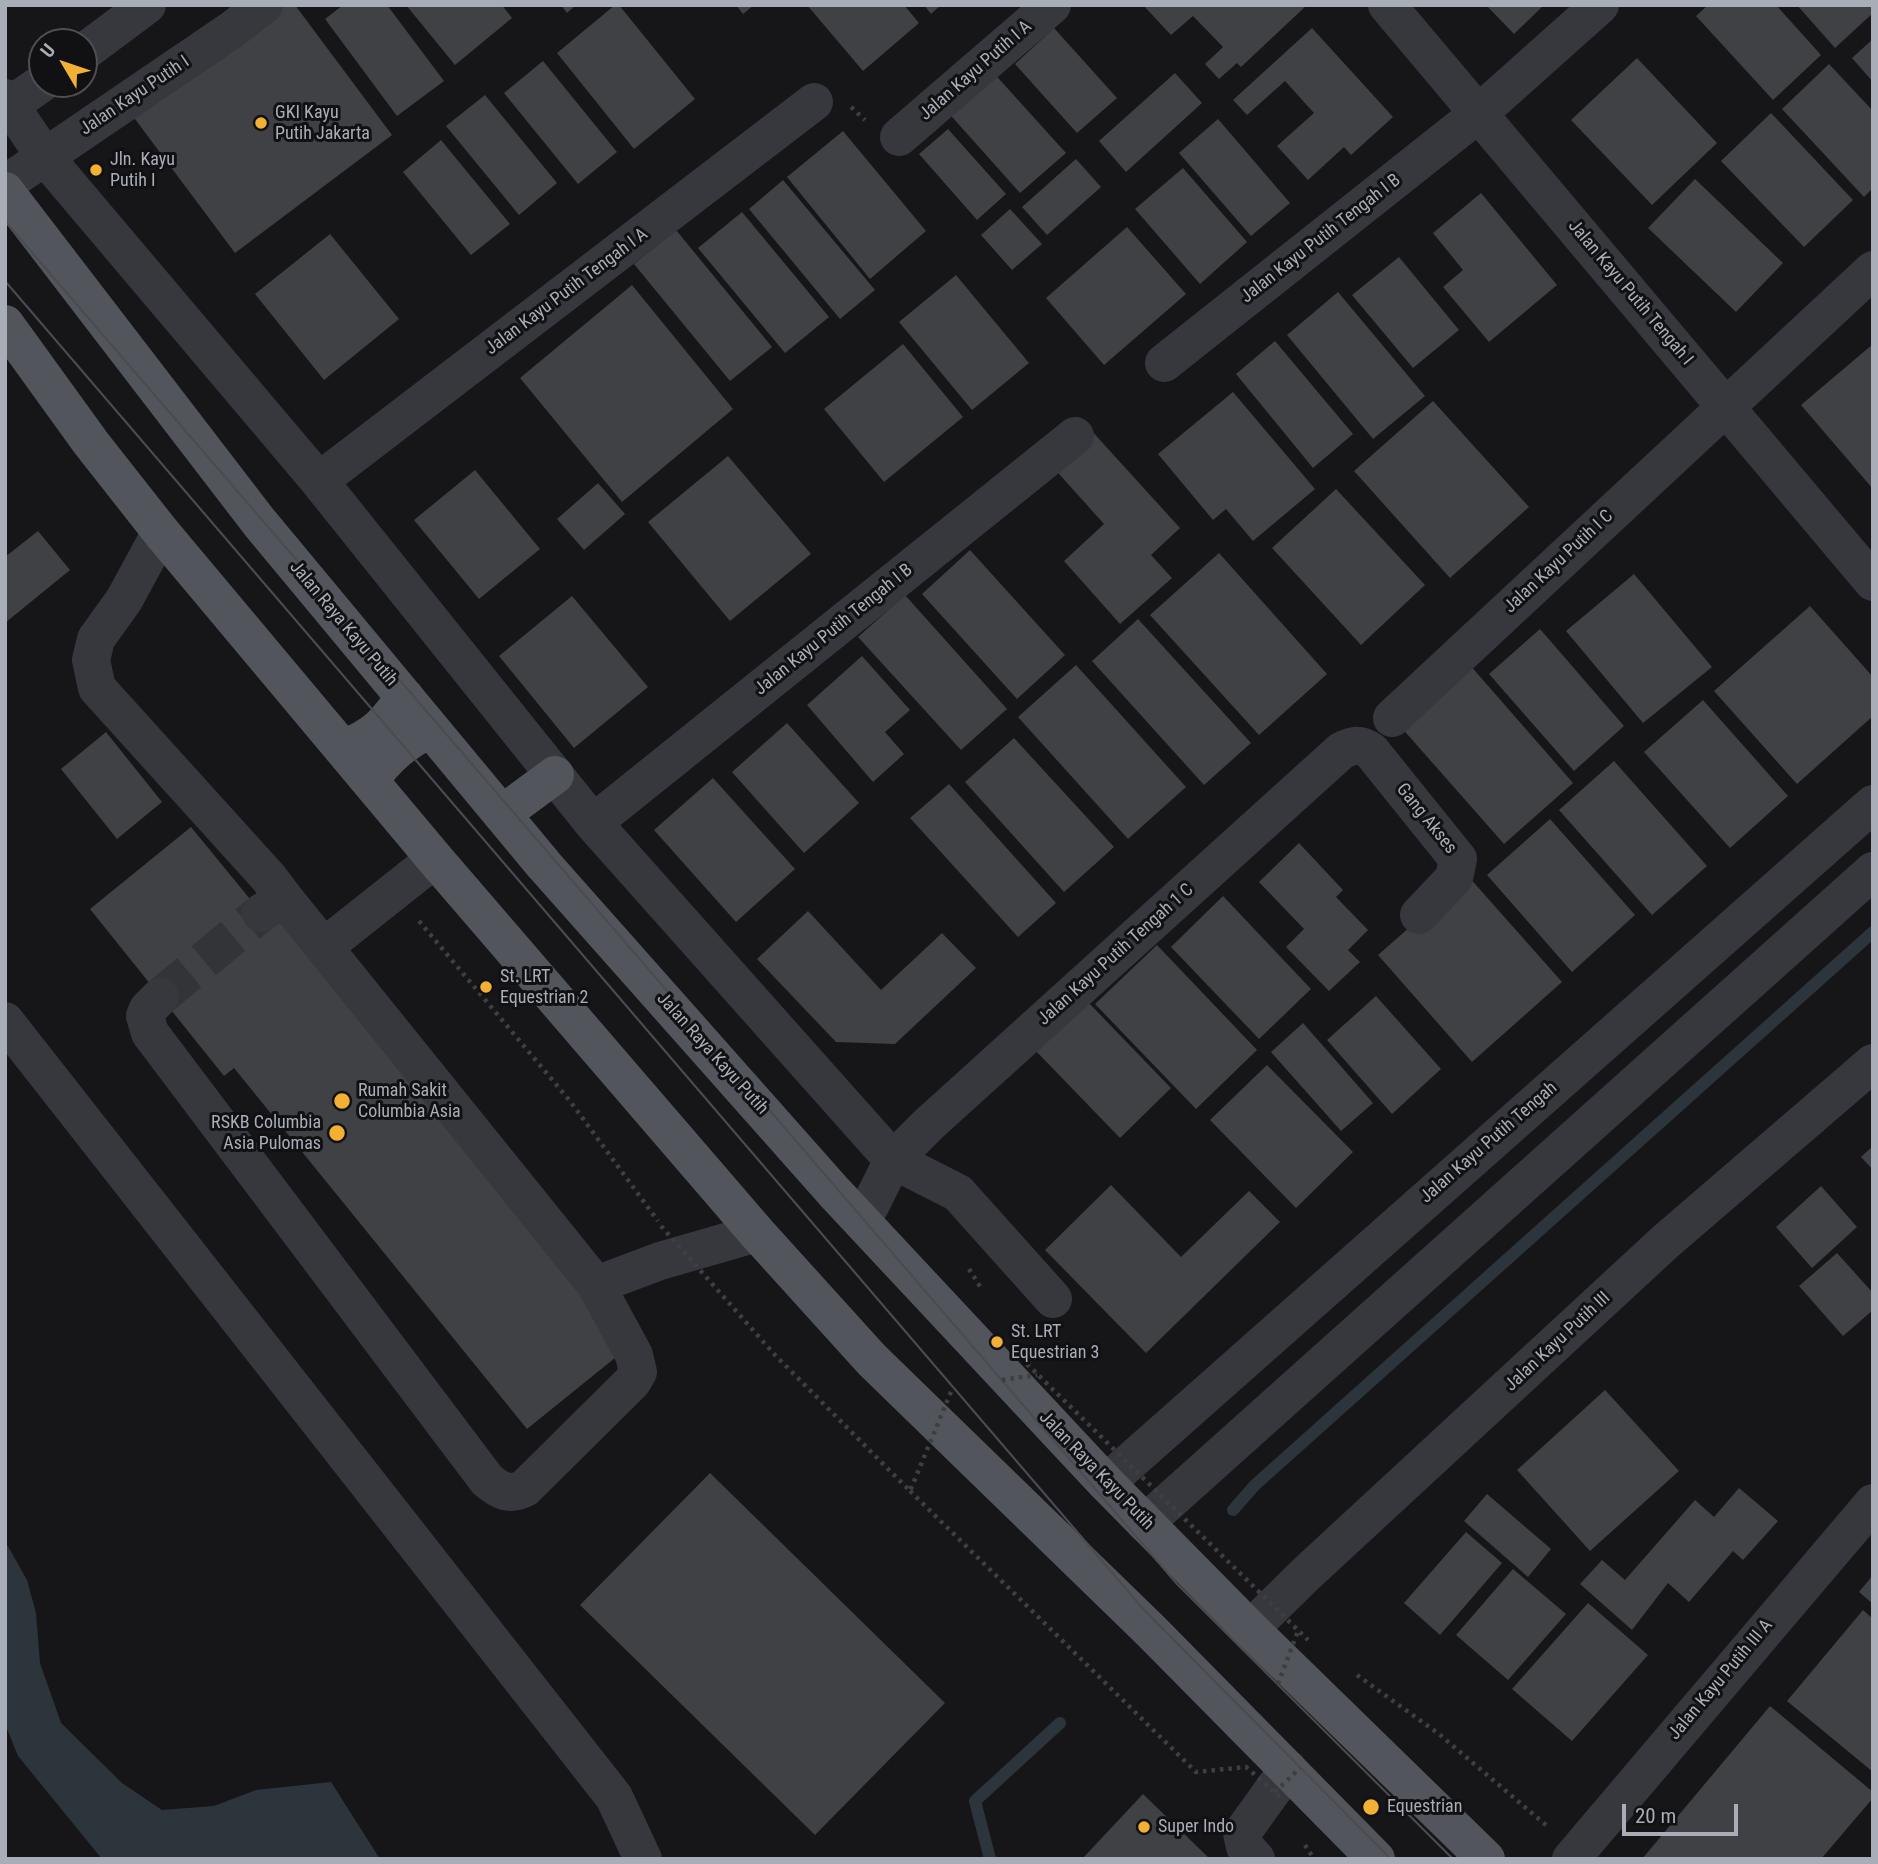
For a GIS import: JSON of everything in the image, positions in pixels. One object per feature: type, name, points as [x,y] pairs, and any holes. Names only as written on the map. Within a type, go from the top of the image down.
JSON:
[{"type":"main road","name":"Jalan Raya Kayu Putih","points":[[5,191],[258,522],[544,865],[862,1222],[1105,1483],[1486,1859]]},
{"type":"main road","points":[[5,324],[91,443],[161,532],[435,859],[757,1233],[872,1360],[1151,1631],[1286,1781],[1376,1859]]},
{"type":"main road","points":[[344,748],[366,740],[387,720],[405,697]]},
{"type":"main road","points":[[370,780],[385,759],[406,742],[430,729]]},
{"type":"main road","points":[[502,814],[555,775]]},
{"type":"street","points":[[98,42],[147,5]]},
{"type":"street","name":"Jalan Kayu Putih I","points":[[5,184],[45,157],[226,17],[264,5]]},
{"type":"street","name":"Jalan Kayu Putih I A","points":[[899,137],[1052,5]]},
{"type":"street","name":"Jalan Kayu Putih Tengah I","points":[[1387,5],[1873,582]]},
{"type":"street","name":"Jalan Kayu Putih Tengah I B","points":[[1164,363],[1478,114],[1600,5]]},
{"type":"street","points":[[28,91],[7,104],[45,157],[319,481],[593,823],[893,1160],[958,1193],[1053,1299]]},
{"type":"street","name":"Jalan Kayu Putih Tengah I A","points":[[319,481],[814,102]]},
{"type":"street","name":"Jalan Kayu Putih I C","points":[[1392,718],[1873,270]]},
{"type":"street","name":"Jalan Kayu Putih Tengah I B","points":[[593,823],[1075,436]]},
{"type":"street","points":[[160,997],[145,1016],[145,1024],[150,1033],[487,1480],[498,1489],[515,1493],[525,1488],[632,1382],[638,1372],[634,1355],[596,1285],[324,947],[273,905],[97,688],[91,660],[96,639],[124,600],[161,532]]},
{"type":"street","name":"Gang Akses","points":[[1340,751],[1359,745],[1371,751],[1458,859],[1454,878],[1419,915]]},
{"type":"street","name":"Jalan Kayu Putih Tengah 1 C","points":[[862,1222],[893,1160],[1340,751]]},
{"type":"street","name":"Jalan Kayu Putih Tengah","points":[[1105,1483],[1873,804]]},
{"type":"street","points":[[324,947],[435,859]]},
{"type":"street","points":[[1150,1528],[1873,871]]},
{"type":"street","points":[[5,1021],[614,1797],[643,1859]]},
{"type":"street","name":"Jalan Kayu Putih III","points":[[1250,1629],[1665,1242],[1873,1063]]},
{"type":"street","points":[[596,1285],[660,1261],[757,1233]]},
{"type":"street","name":"Jalan Kayu Putih III A","points":[[1574,1855],[1873,1503]]},
{"type":"street","points":[[1256,1859],[1245,1847],[1241,1833],[1286,1781]]},
{"type":"path","points":[[814,102],[838,99],[887,141],[894,141],[899,137]]},
{"type":"path","points":[[394,891],[570,1101],[661,1226],[775,1355],[910,1491],[1196,1772],[1247,1767],[1286,1781]]},
{"type":"path","points":[[1027,1364],[1298,1631],[1319,1648]]},
{"type":"path","points":[[1002,1380],[1038,1375]]},
{"type":"path","points":[[910,1491],[953,1387]]},
{"type":"path","points":[[1278,1685],[1298,1631]]},
{"type":"path","points":[[1352,1671],[1439,1734],[1574,1855]]},
{"type":"shaded area","points":[[5,1541],[27,1580],[36,1613],[40,1663],[61,1723],[122,1783],[162,1810],[214,1806],[256,1790],[331,1782],[380,1859],[102,1859],[18,1756],[5,1724]]},
{"type":"building","name":"GKI Kayu Putih Jakarta","points":[[269,5],[295,5],[392,135],[235,253],[129,111]]},
{"type":"building","points":[[343,5],[387,5],[444,81],[397,116],[325,19]]},
{"type":"building","points":[[406,5],[502,5],[512,18],[455,65]]},
{"type":"building","points":[[561,5],[576,5],[567,13]]},
{"type":"building","points":[[615,5],[619,5],[695,99],[634,149],[557,53]]},
{"type":"building","points":[[736,5],[754,5],[743,14]]},
{"type":"building","points":[[807,5],[904,5],[919,23],[863,71]]},
{"type":"building","points":[[924,5],[941,5],[931,14]]},
{"type":"building","points":[[1143,5],[1307,5],[1241,67],[1237,63],[1219,79],[1205,64],[1223,47],[1193,16],[1171,35]]},
{"type":"building","points":[[1486,5],[1544,5],[1514,34]]},
{"type":"building","points":[[1708,5],[1776,5],[1821,55],[1773,100],[1696,16]]},
{"type":"building","points":[[1797,5],[1873,5],[1873,13],[1835,48]]},
{"type":"building","points":[[1054,28],[1117,98],[1077,133],[1015,64]]},
{"type":"building","points":[[1312,28],[1393,117],[1351,155],[1344,147],[1308,180],[1277,146],[1314,113],[1285,81],[1247,115],[1233,100]]},
{"type":"building","points":[[1873,39],[1873,82],[1852,58]]},
{"type":"building","points":[[1637,58],[1717,143],[1652,205],[1571,120]]},
{"type":"building","points":[[543,61],[617,152],[578,184],[504,93]]},
{"type":"building","points":[[1829,64],[1873,111],[1873,188],[1864,197],[1782,109]]},
{"type":"building","points":[[990,69],[1066,153],[1020,193],[945,109]]},
{"type":"building","points":[[1175,73],[1202,103],[1126,172],[1099,141]]},
{"type":"building","points":[[485,95],[557,183],[519,215],[446,126]]},
{"type":"building","points":[[1771,113],[1853,200],[1804,247],[1721,161]]},
{"type":"building","points":[[1218,119],[1290,203],[1251,236],[1179,153]]},
{"type":"building","points":[[948,129],[1006,194],[977,220],[919,154]]},
{"type":"building","points":[[843,131],[926,231],[870,279],[787,177]]},
{"type":"building","points":[[441,140],[510,224],[471,255],[403,172]]},
{"type":"building","points":[[1076,159],[1101,187],[1047,235],[1022,207]]},
{"type":"building","points":[[1183,168],[1247,242],[1200,284],[1135,209]]},
{"type":"building","points":[[1695,179],[1783,263],[1736,312],[1648,228]]},
{"type":"building","points":[[783,180],[875,290],[840,319],[749,209]]},
{"type":"building","points":[[1481,193],[1557,285],[1489,342],[1443,287],[1463,270],[1433,233]]},
{"type":"building","points":[[1010,209],[1042,244],[1012,270],[981,235]]},
{"type":"building","points":[[742,212],[829,317],[785,353],[698,248]]},
{"type":"building","points":[[1127,227],[1186,294],[1104,365],[1046,298]]},
{"type":"building","points":[[676,230],[772,347],[730,381],[634,264]]},
{"type":"building","points":[[330,234],[399,319],[324,380],[255,294]]},
{"type":"building","points":[[1399,257],[1459,330],[1413,368],[1352,295]]},
{"type":"building","points":[[956,275],[1029,363],[972,410],[899,322]]},
{"type":"building","points":[[632,285],[733,409],[622,502],[520,378]]},
{"type":"building","points":[[1338,292],[1425,396],[1373,439],[1287,335]]},
{"type":"building","points":[[1275,341],[1353,434],[1313,468],[1236,374]]},
{"type":"building","points":[[903,344],[963,417],[884,482],[824,409]]},
{"type":"building","points":[[1873,344],[1873,489],[1801,405]]},
{"type":"building","points":[[1233,392],[1315,489],[1253,541],[1226,509],[1213,520],[1158,454]]},
{"type":"building","points":[[1433,401],[1529,507],[1450,578],[1354,471]]},
{"type":"building","points":[[1090,429],[1180,528],[1151,555],[1172,578],[1120,624],[1064,561],[1104,524],[1051,465]]},
{"type":"building","points":[[728,456],[811,554],[730,621],[648,522]]},
{"type":"building","points":[[475,470],[540,549],[479,599],[414,520]]},
{"type":"building","points":[[598,483],[625,514],[584,550],[557,519]]},
{"type":"building","points":[[1336,489],[1425,585],[1361,645],[1272,548]]},
{"type":"building","points":[[38,531],[70,570],[5,623],[5,557]]},
{"type":"building","points":[[970,550],[1065,655],[1017,699],[922,594]]},
{"type":"building","points":[[1219,553],[1327,674],[1259,735],[1150,615]]},
{"type":"building","points":[[1634,574],[1712,667],[1643,723],[1566,631]]},
{"type":"building","points":[[905,595],[1007,709],[961,750],[858,637]]},
{"type":"building","points":[[572,596],[648,687],[574,748],[499,656]]},
{"type":"building","points":[[1810,606],[1873,677],[1873,716],[1797,784],[1714,691]]},
{"type":"building","points":[[1138,619],[1251,743],[1204,785],[1092,661]]},
{"type":"building","points":[[1540,629],[1624,726],[1574,771],[1489,674]]},
{"type":"building","points":[[862,656],[910,710],[885,732],[904,754],[873,782],[807,705]]},
{"type":"building","points":[[1469,664],[1573,783],[1504,844],[1400,726]]},
{"type":"building","points":[[1076,665],[1186,787],[1128,839],[1018,717]]},
{"type":"building","points":[[1703,700],[1788,796],[1730,848],[1644,752]]},
{"type":"building","points":[[787,723],[859,803],[804,853],[732,772]]},
{"type":"building","points":[[106,732],[162,802],[117,839],[61,769]]},
{"type":"building","points":[[1014,738],[1114,847],[1064,892],[965,782]]},
{"type":"building","points":[[1614,761],[1707,866],[1652,915],[1559,810]]},
{"type":"building","points":[[713,778],[795,869],[736,922],[654,830]]},
{"type":"building","points":[[949,784],[1056,903],[1018,937],[910,818]]},
{"type":"building","points":[[1550,819],[1635,915],[1572,972],[1487,875]]},
{"type":"building","points":[[191,827],[268,921],[276,916],[626,1349],[527,1429],[234,1068],[224,1076],[90,909]]},
{"type":"building","points":[[1299,843],[1343,890],[1336,897],[1368,930],[1348,950],[1360,962],[1329,991],[1286,947],[1304,929],[1259,882]]},
{"type":"building","points":[[1468,876],[1562,982],[1472,1062],[1378,955]]},
{"type":"building","points":[[1223,896],[1311,989],[1259,1039],[1171,947]]},
{"type":"building","points":[[808,911],[881,990],[942,933],[976,968],[895,1044],[836,1042],[757,959]]},
{"type":"building","points":[[1157,945],[1257,1050],[1196,1109],[1095,1004]]},
{"type":"building","points":[[1376,996],[1441,1069],[1392,1114],[1327,1040]]},
{"type":"building","points":[[1084,998],[1171,1088],[1120,1138],[1033,1048]]},
{"type":"building","points":[[1303,1023],[1373,1103],[1341,1131],[1271,1052]]},
{"type":"building","points":[[1267,1065],[1353,1152],[1296,1208],[1210,1120]]},
{"type":"building","points":[[1873,1146],[1873,1170],[1861,1157]]},
{"type":"building","points":[[1111,1185],[1181,1257],[1249,1191],[1280,1222],[1146,1353],[1045,1250]]},
{"type":"building","points":[[1821,1186],[1857,1227],[1812,1268],[1776,1227]]},
{"type":"building","points":[[1837,1253],[1873,1293],[1873,1310],[1843,1336],[1799,1286]]},
{"type":"building","points":[[1605,1390],[1679,1471],[1590,1551],[1517,1470]]},
{"type":"building","points":[[710,1473],[945,1703],[815,1835],[580,1605]]},
{"type":"building","points":[[1739,1488],[1778,1521],[1743,1560],[1733,1551],[1689,1602],[1668,1583],[1632,1630],[1580,1584],[1602,1560],[1625,1580],[1695,1500],[1714,1517]]},
{"type":"building","points":[[1487,1494],[1551,1549],[1528,1577],[1464,1521]]},
{"type":"building","points":[[1466,1532],[1502,1563],[1440,1635],[1404,1603]]},
{"type":"building","points":[[1513,1569],[1566,1614],[1508,1680],[1456,1635]]},
{"type":"building","points":[[1873,1575],[1873,1604],[1859,1592]]},
{"type":"building","points":[[1588,1603],[1648,1655],[1572,1741],[1512,1689]]},
{"type":"building","points":[[1863,1610],[1873,1619],[1873,1772],[1787,1701]]},
{"type":"building","points":[[1770,1706],[1873,1792],[1873,1798],[1821,1859],[1642,1859]]},
{"type":"building","name":"Super Indo","points":[[1143,1794],[1210,1859],[1082,1859]]},
{"type":"waterway","points":[[1233,1510],[1255,1485],[1873,932]]},
{"type":"waterway","points":[[990,1859],[975,1801],[1060,1723]]},
{"type":"tunnel","points":[[160,997],[261,913]]},
{"type":"tram line","points":[[5,221],[1177,1584],[1453,1859]]},
{"type":"tram line","points":[[5,281],[1145,1611],[1391,1859]]},
{"type":"place","name":"GKI Kayu Putih Jakarta","points":[[261,123]]},
{"type":"place","name":"Jln. Kayu Putih I","points":[[96,170]]},
{"type":"place","name":"St. LRT Equestrian 2","points":[[486,987]]},
{"type":"place","name":"Rumah Sakit Columbia Asia","points":[[342,1101]]},
{"type":"place","name":"RSKB Columbia Asia Pulomas","points":[[337,1133]]},
{"type":"place","name":"St. LRT Equestrian 3","points":[[997,1342]]},
{"type":"place","name":"Equestrian","points":[[1371,1807]]},
{"type":"place","name":"Super Indo","points":[[1144,1827]]}]
